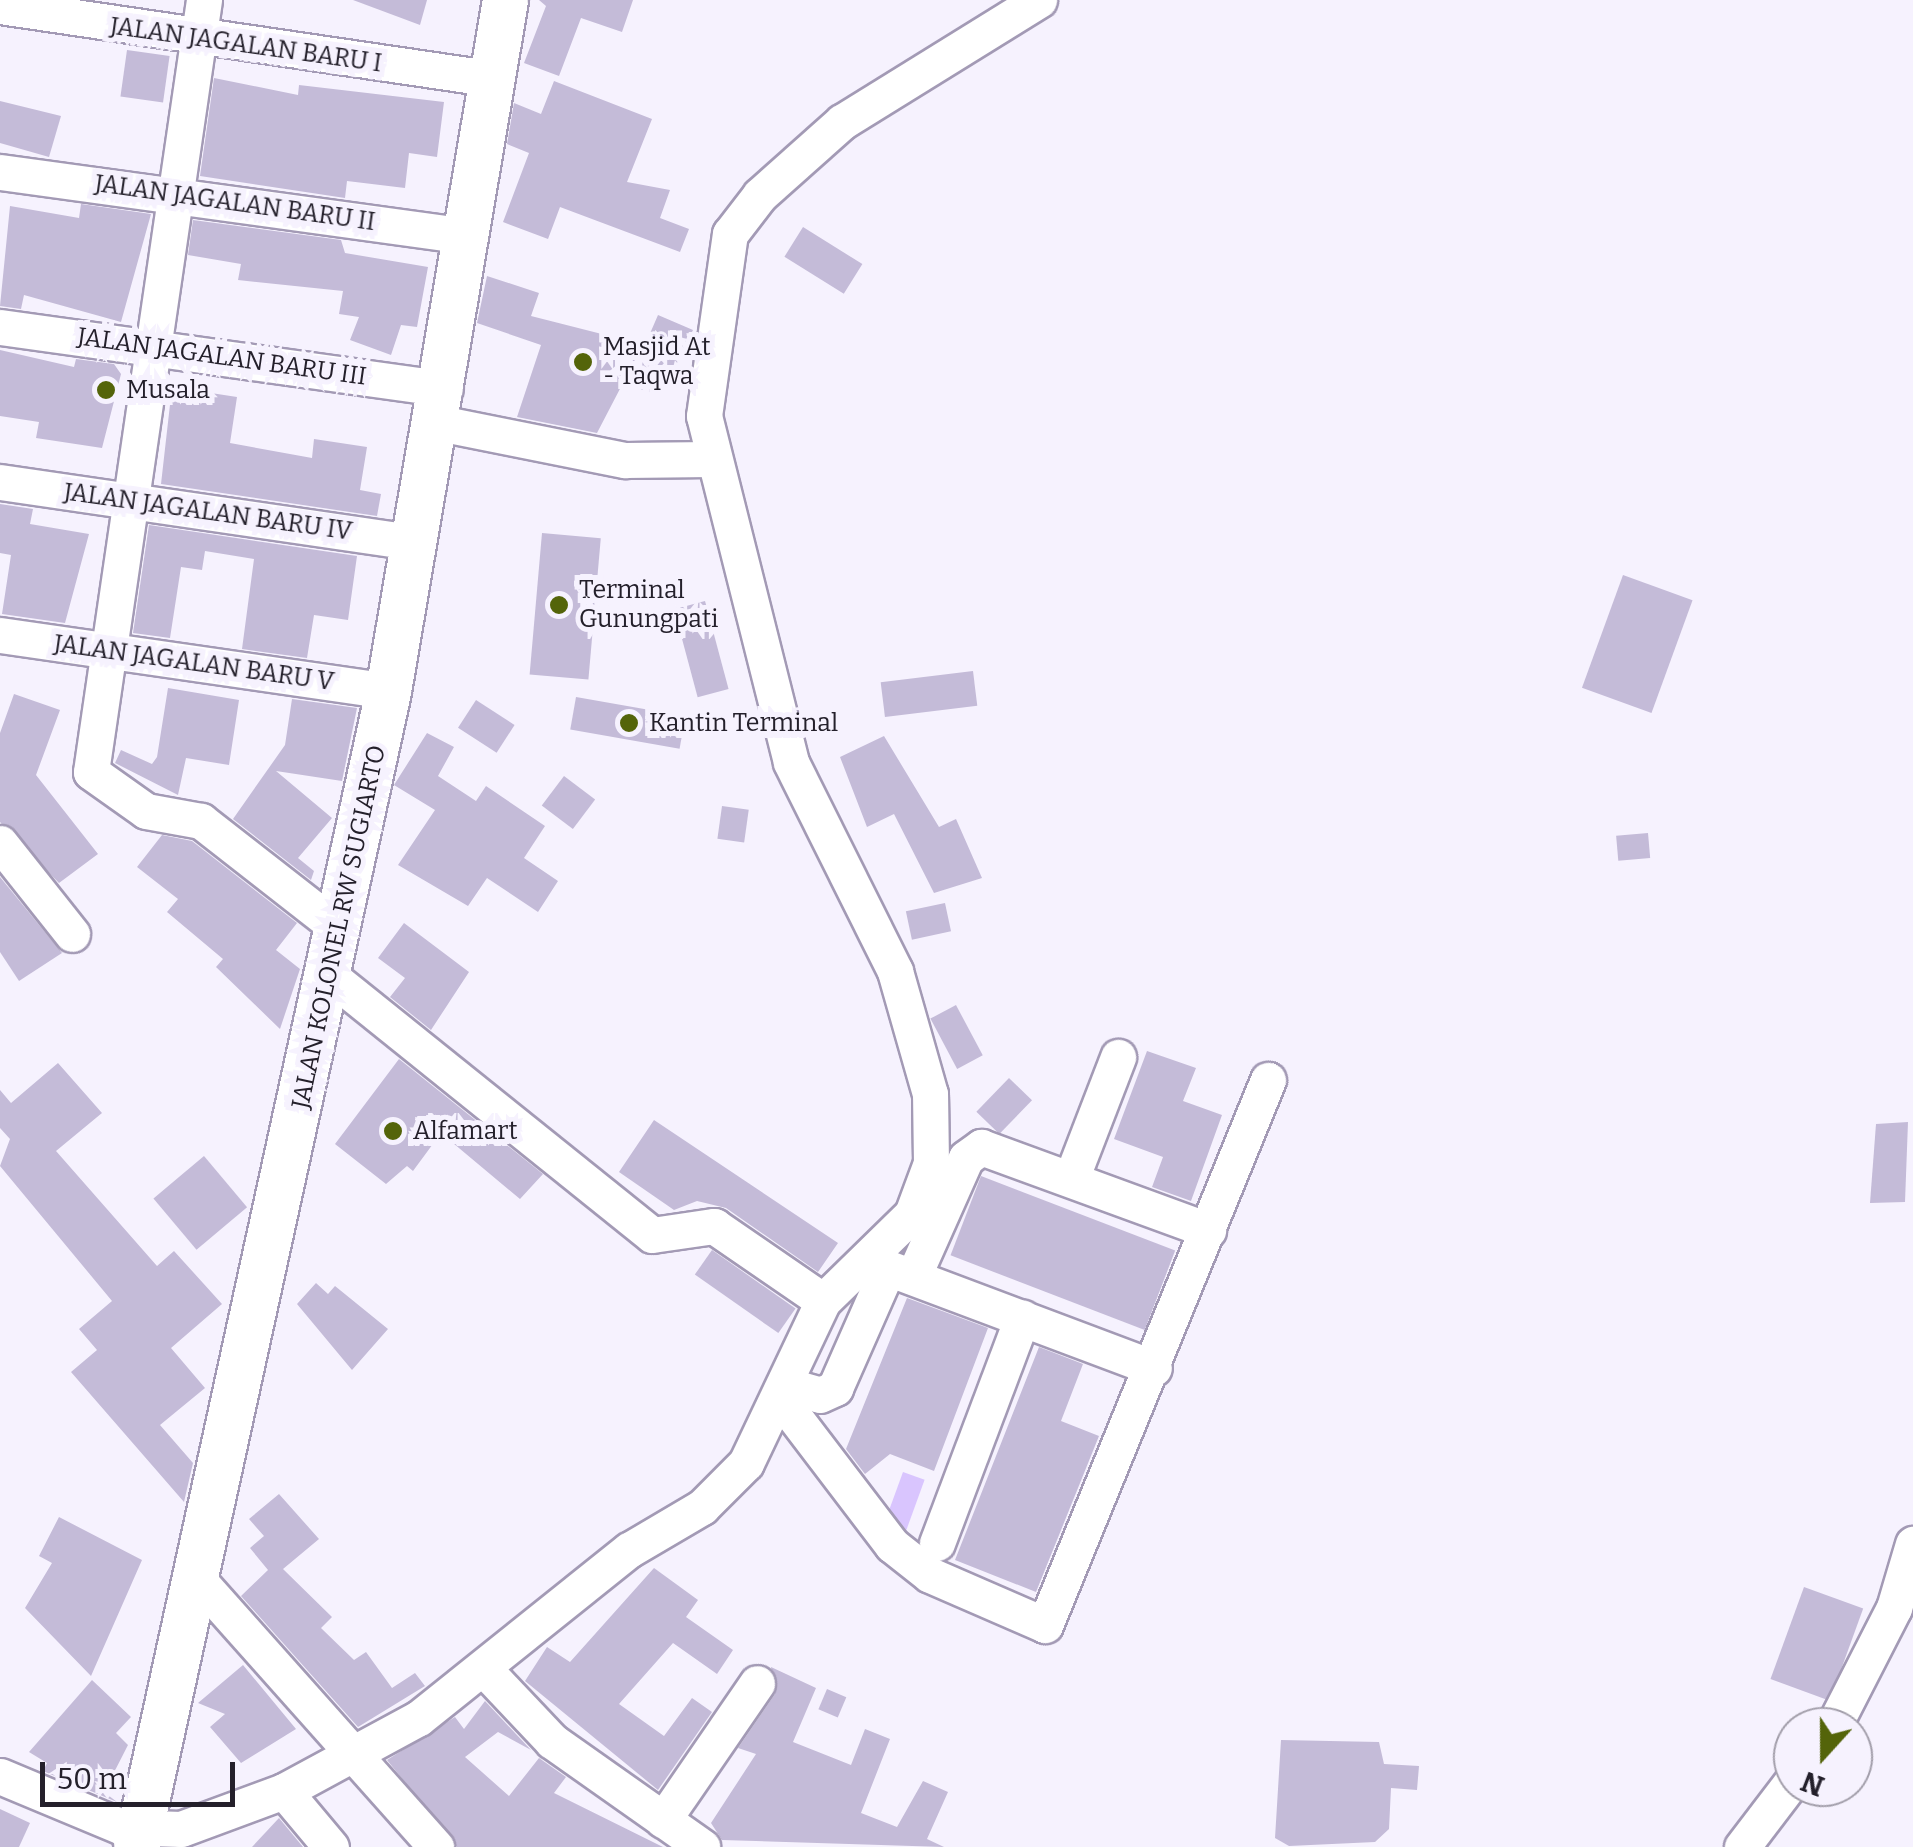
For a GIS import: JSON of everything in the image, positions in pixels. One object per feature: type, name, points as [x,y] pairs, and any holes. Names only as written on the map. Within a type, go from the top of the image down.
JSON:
[{"type":"main road","name":"JALAN KOLONEL RW SUGIARTO","points":[[138,1839],[200,1582],[388,691],[442,406],[505,0]]},
{"type":"street","points":[[204,0],[105,650],[96,781],[146,811],[201,820],[338,928]]},
{"type":"street","points":[[0,1776],[138,1839],[208,1824],[351,1756],[484,1670],[629,1550],[702,1507],[746,1463],[823,1301],[848,1268],[895,1235],[923,1194],[930,1094],[896,971],[791,762],[711,459],[704,416],[730,234],[842,122],[1038,0]]},
{"type":"street","name":"JALAN JAGALAN BARU I","points":[[0,6],[196,40],[493,79]]},
{"type":"street","name":"JALAN JAGALAN BARU II","points":[[0,172],[469,236]]},
{"type":"street","name":"JALAN JAGALAN BARU III","points":[[0,327],[152,347],[442,406],[625,460],[711,459]]},
{"type":"street","name":"JALAN JAGALAN BARU IV","points":[[0,482],[417,542]]},
{"type":"street","name":"JALAN JAGALAN BARU V","points":[[0,635],[388,691]]},
{"type":"street","points":[[0,843],[72,934]]},
{"type":"street","points":[[330,976],[652,1235],[714,1226],[823,1301]]},
{"type":"street","points":[[1071,1178],[1118,1057]]},
{"type":"street","points":[[783,1392],[892,1545],[930,1575],[1029,1626],[1057,1614],[1268,1080]]},
{"type":"street","points":[[913,1277],[972,1150],[1071,1178],[1208,1230]]},
{"type":"street","points":[[783,1392],[820,1395],[834,1388],[888,1268],[1154,1368]]},
{"type":"street","points":[[938,1543],[1022,1318]]},
{"type":"street","points":[[1843,1707],[1894,1608],[1913,1544]]},
{"type":"street","points":[[200,1582],[436,1847]]},
{"type":"street","points":[[484,1670],[552,1741],[702,1847]]},
{"type":"street","points":[[663,1820],[757,1682]]},
{"type":"street","points":[[284,1791],[332,1847]]},
{"type":"street","points":[[1742,1847],[1773,1806]]},
{"type":"shaded area","points":[[903,1472],[925,1480],[906,1530],[885,1522]]},
{"type":"building","points":[[353,0],[427,0],[420,25]]},
{"type":"building","points":[[539,0],[633,0],[622,32],[581,18],[559,76],[524,63],[546,6]]},
{"type":"building","points":[[127,50],[170,56],[163,103],[120,97]]},
{"type":"building","points":[[214,78],[298,95],[299,85],[444,102],[437,157],[409,153],[405,188],[347,181],[345,198],[200,176]]},
{"type":"building","points":[[554,81],[652,119],[627,182],[670,190],[660,218],[689,229],[680,252],[560,207],[548,239],[503,222],[529,153],[507,144],[514,103],[541,114]]},
{"type":"building","points":[[0,101],[61,116],[49,157],[0,143]]},
{"type":"building","points":[[81,204],[151,214],[121,322],[24,295],[21,309],[0,306],[10,206],[79,218]]},
{"type":"building","points":[[193,220],[341,240],[345,253],[428,267],[417,327],[401,325],[391,355],[350,340],[359,317],[339,314],[343,291],[238,280],[241,264],[188,255]]},
{"type":"building","points":[[803,227],[862,264],[844,294],[784,257]]},
{"type":"building","points":[[487,276],[539,293],[531,316],[645,345],[658,315],[693,330],[661,396],[623,383],[597,433],[517,417],[541,345],[477,323]]},
{"type":"building","points":[[0,350],[74,367],[76,359],[114,364],[121,374],[102,448],[36,438],[39,422],[0,416]]},
{"type":"building","points":[[172,387],[237,397],[230,443],[312,458],[314,439],[367,447],[360,490],[381,494],[377,516],[161,484]]},
{"type":"building","points":[[0,504],[33,509],[30,524],[89,534],[65,623],[2,614],[11,555],[0,553]]},
{"type":"building","points":[[149,525],[357,556],[348,620],[314,615],[307,658],[242,649],[254,559],[205,551],[202,570],[181,567],[170,638],[133,633]]},
{"type":"building","name":"Terminal Gunungpati","points":[[542,533],[601,538],[588,680],[530,674]]},
{"type":"building","points":[[1623,575],[1693,600],[1651,713],[1582,688]]},
{"type":"building","points":[[705,601],[729,689],[698,697],[674,609]]},
{"type":"building","points":[[973,671],[977,706],[885,717],[881,682]]},
{"type":"building","points":[[168,688],[239,700],[229,765],[186,758],[178,795],[115,763],[121,750],[152,764],[157,757]]},
{"type":"building","points":[[14,694],[60,710],[36,775],[98,854],[59,883],[0,822],[0,733]]},
{"type":"building","name":"Kantin Terminal","points":[[576,697],[685,716],[680,749],[570,729]]},
{"type":"building","points":[[292,699],[357,708],[342,781],[276,771],[332,818],[298,858],[314,871],[311,880],[233,819],[285,745]]},
{"type":"building","points":[[476,700],[515,725],[497,753],[458,728]]},
{"type":"building","points":[[427,733],[454,747],[438,776],[476,801],[486,786],[545,826],[524,858],[558,881],[538,912],[487,878],[468,906],[398,865],[435,810],[394,785]]},
{"type":"building","points":[[884,736],[939,827],[956,819],[982,878],[934,893],[894,814],[867,827],[840,757]]},
{"type":"building","points":[[564,776],[595,799],[573,829],[542,806]]},
{"type":"building","points":[[722,806],[749,810],[744,842],[717,839]]},
{"type":"building","points":[[1648,833],[1650,858],[1618,861],[1616,836]]},
{"type":"building","points":[[162,835],[192,841],[297,923],[276,950],[300,969],[280,1029],[216,967],[223,959],[167,912],[178,899],[137,867]]},
{"type":"building","points":[[0,877],[62,953],[19,981],[0,952]]},
{"type":"building","points":[[945,903],[951,931],[912,940],[906,911]]},
{"type":"building","points":[[404,923],[469,972],[431,1030],[390,997],[405,978],[378,958]]},
{"type":"building","points":[[956,1005],[983,1055],[957,1069],[930,1019]]},
{"type":"building","points":[[1147,1051],[1196,1068],[1183,1101],[1222,1115],[1191,1201],[1152,1187],[1163,1157],[1114,1139]]},
{"type":"building","points":[[399,1059],[543,1174],[520,1199],[441,1133],[413,1171],[407,1166],[386,1184],[335,1144]]},
{"type":"building","points":[[58,1063],[102,1113],[56,1151],[157,1266],[174,1251],[222,1304],[171,1348],[205,1388],[160,1425],[193,1463],[184,1502],[71,1372],[97,1350],[79,1329],[112,1301],[0,1166],[10,1139],[0,1128],[0,1090],[11,1103]]},
{"type":"building","points":[[1009,1078],[1032,1100],[999,1134],[976,1112]]},
{"type":"building","points":[[654,1120],[838,1243],[818,1272],[726,1208],[697,1201],[674,1210],[619,1172]]},
{"type":"building","points":[[1908,1122],[1905,1202],[1870,1203],[1876,1124]]},
{"type":"building","points":[[204,1156],[247,1207],[197,1250],[153,1198]]},
{"type":"building","points":[[981,1176],[1175,1251],[1145,1330],[951,1255]]},
{"type":"building","points":[[712,1250],[796,1309],[778,1333],[695,1275]]},
{"type":"building","points":[[316,1283],[328,1294],[335,1286],[388,1329],[352,1370],[297,1304]]},
{"type":"building","points":[[907,1298],[988,1328],[934,1471],[890,1454],[865,1474],[846,1449]]},
{"type":"building","points":[[1039,1347],[1083,1364],[1061,1421],[1099,1436],[1036,1592],[955,1560]]},
{"type":"building","points":[[279,1494],[319,1539],[283,1569],[332,1617],[321,1628],[354,1660],[366,1652],[392,1688],[415,1673],[425,1686],[358,1727],[241,1596],[268,1570],[250,1548],[264,1536],[249,1519]]},
{"type":"building","points":[[59,1517],[142,1560],[91,1676],[25,1608],[52,1563],[39,1556]]},
{"type":"building","points":[[654,1568],[698,1600],[686,1617],[733,1650],[717,1674],[673,1643],[619,1704],[664,1736],[692,1698],[712,1712],[658,1790],[525,1681],[547,1647],[570,1662]]},
{"type":"building","points":[[1804,1587],[1863,1609],[1830,1701],[1770,1679]]},
{"type":"building","points":[[243,1665],[296,1729],[241,1763],[210,1727],[225,1714],[198,1703]]},
{"type":"building","points":[[771,1667],[816,1688],[793,1742],[851,1765],[865,1729],[890,1739],[861,1813],[897,1827],[923,1781],[948,1792],[927,1839],[944,1847],[722,1840],[711,1823],[756,1754],[738,1748],[775,1694]]},
{"type":"building","points":[[92,1680],[131,1717],[116,1733],[128,1745],[104,1792],[117,1802],[43,1771],[47,1763],[29,1752]]},
{"type":"building","points":[[827,1689],[846,1697],[838,1717],[818,1709]]},
{"type":"building","points":[[485,1701],[531,1750],[498,1732],[465,1757],[509,1796],[539,1758],[566,1777],[554,1793],[663,1847],[457,1847],[387,1760],[455,1717],[464,1729]]},
{"type":"building","points":[[1281,1740],[1379,1742],[1384,1764],[1419,1766],[1417,1790],[1391,1788],[1389,1829],[1375,1842],[1289,1846],[1275,1838]]},
{"type":"building","points":[[0,1809],[30,1823],[19,1847],[0,1847]]},
{"type":"building","points":[[279,1818],[303,1847],[252,1847]]},
{"type":"place","name":"Masjid At - Taqwa","points":[[583,362]]},
{"type":"place","name":"Musala","points":[[106,390]]},
{"type":"place","name":"Terminal Gunungpati","points":[[559,605]]},
{"type":"place","name":"Kantin Terminal","points":[[629,723]]},
{"type":"place","name":"Alfamart","points":[[393,1131]]}]
